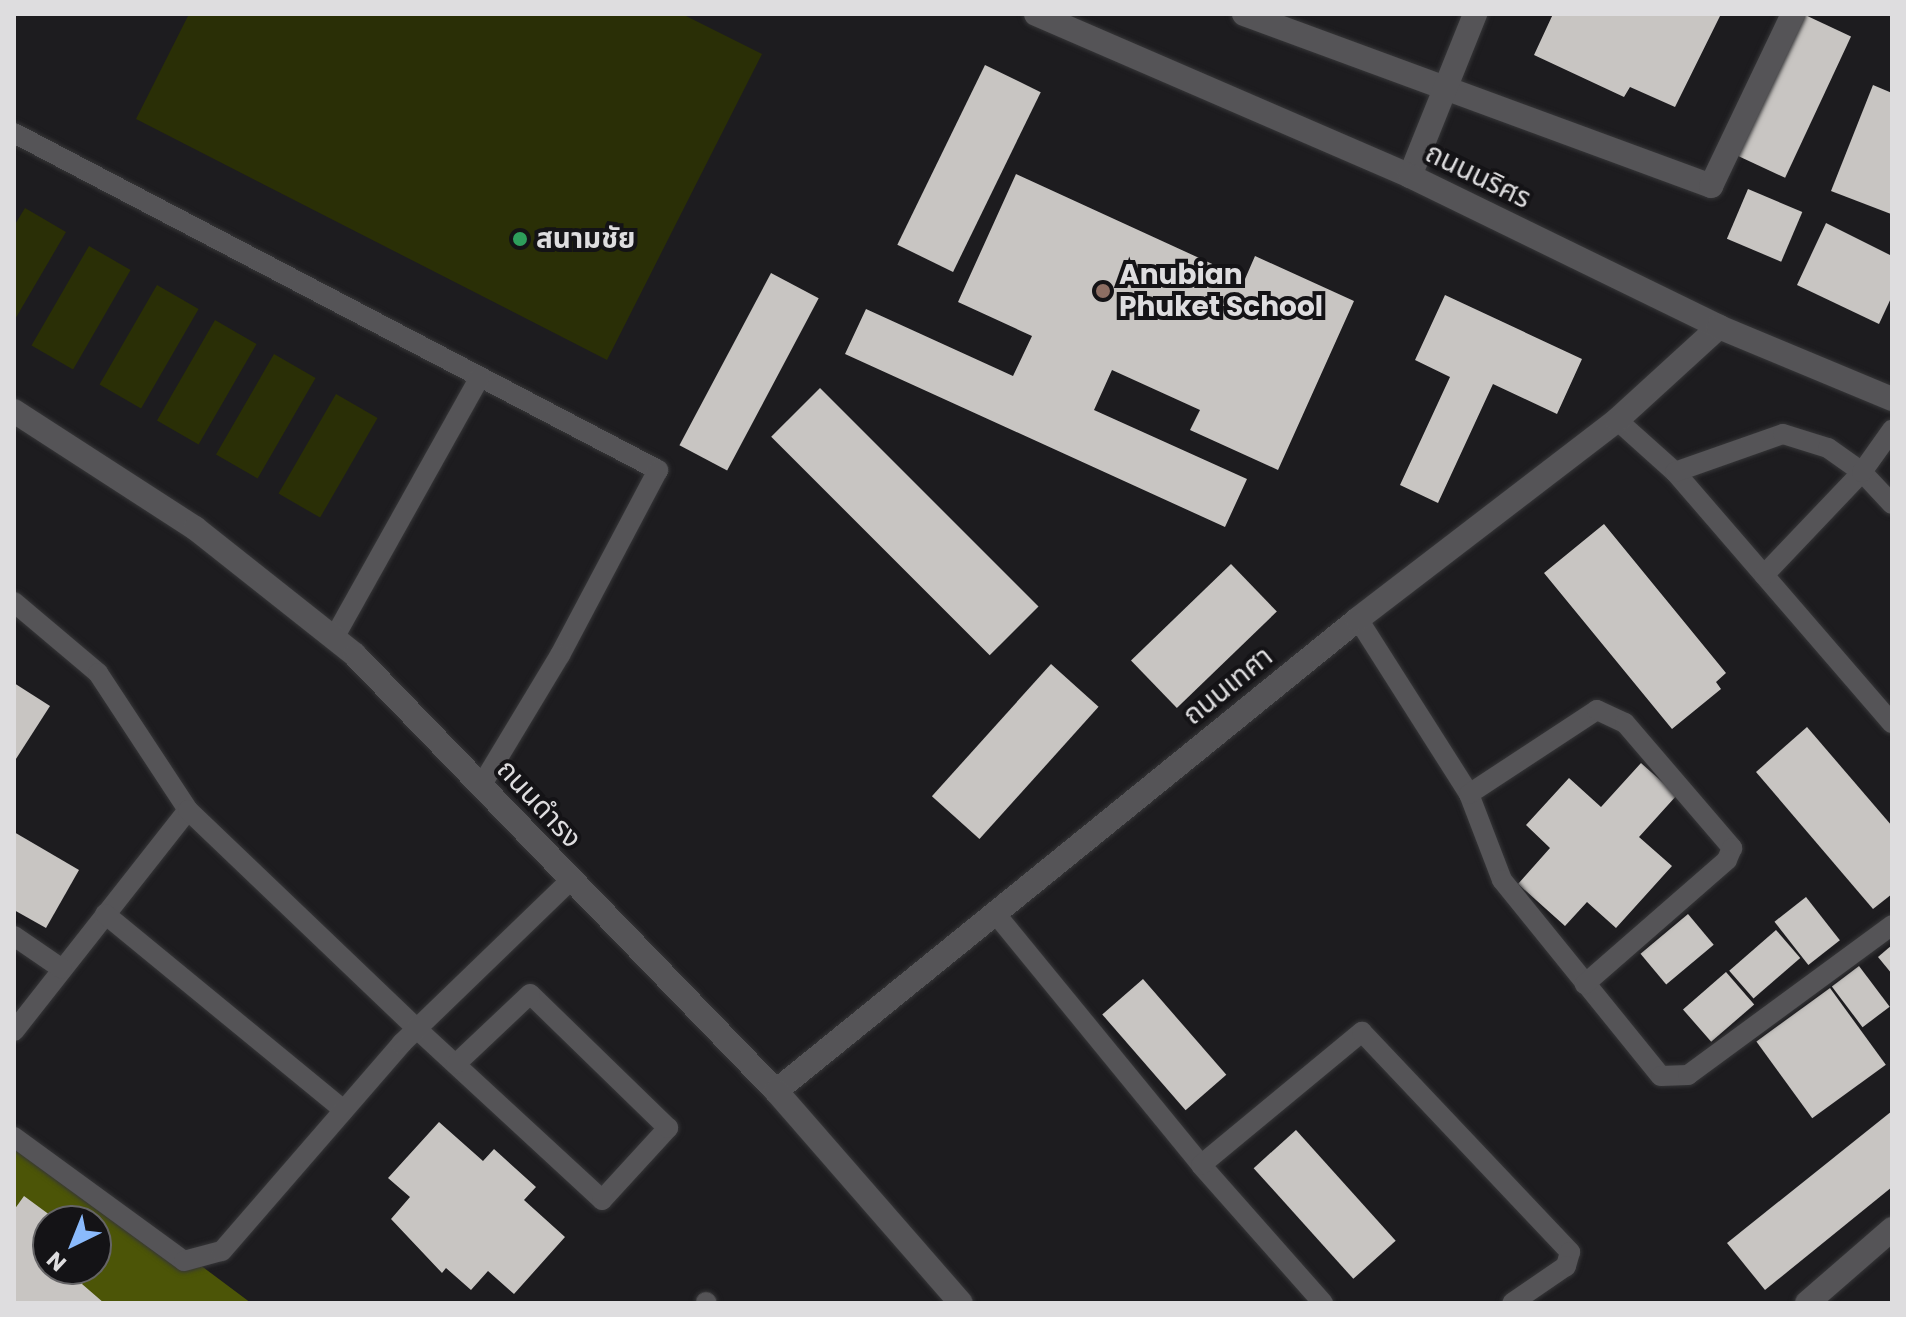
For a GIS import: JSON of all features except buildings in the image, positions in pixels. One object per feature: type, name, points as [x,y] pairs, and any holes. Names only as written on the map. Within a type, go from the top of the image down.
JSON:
[{"type":"street","name":"ถนนนริศร","points":[[1036,14],[1410,176],[1719,327],[1892,399]]},
{"type":"street","points":[[1244,14],[1711,186],[1793,14]]},
{"type":"street","points":[[1410,176],[1441,88],[1475,14]]},
{"type":"street","name":"ถนนเทศา","points":[[776,1091],[1358,619],[1617,420],[1719,327]]},
{"type":"street","name":"ถนนดำรง","points":[[14,411],[195,528],[334,638],[776,1091],[961,1303]]},
{"type":"street","points":[[1807,1303],[1892,1229]]},
{"type":"lane","points":[[14,133],[658,470],[560,655],[481,786]]},
{"type":"lane","points":[[334,638],[480,377]]},
{"type":"lane","points":[[1617,420],[1675,472],[1892,723]]},
{"type":"lane","points":[[1764,575],[1862,472],[1892,430]]},
{"type":"lane","points":[[1675,472],[1783,434],[1828,448],[1862,472],[1892,504]]},
{"type":"lane","points":[[14,602],[98,673],[188,810],[417,1029],[602,1200],[668,1128],[530,994],[456,1064]]},
{"type":"lane","points":[[1358,619],[1469,794],[1502,880],[1661,1076],[1688,1075],[1892,925]]},
{"type":"lane","points":[[1469,794],[1597,710],[1625,723],[1732,848],[1727,860],[1585,984]]},
{"type":"lane","points":[[14,1031],[188,810]]},
{"type":"lane","points":[[14,1137],[184,1261],[222,1251],[417,1029],[569,882]]},
{"type":"lane","points":[[995,913],[1201,1165],[1323,1303]]},
{"type":"lane","points":[[105,914],[344,1110]]},
{"type":"lane","points":[[14,936],[62,969]]},
{"type":"lane","points":[[1201,1165],[1362,1032],[1570,1252],[1566,1266],[1512,1303]]},
{"type":"green space","name":"สนามชัย","points":[[189,14],[682,14],[762,54],[607,360],[136,119]]},
{"type":"green space","points":[[25,208],[66,232],[14,321],[14,226]]},
{"type":"green space","points":[[89,246],[131,270],[73,370],[32,346]]},
{"type":"green space","points":[[157,285],[199,309],[141,409],[100,385]]},
{"type":"green space","points":[[215,320],[257,344],[199,444],[157,420]]},
{"type":"green space","points":[[274,354],[316,378],[258,478],[216,454]]},
{"type":"green space","points":[[336,394],[378,418],[320,518],[278,494]]},
{"type":"green space","points":[[14,1126],[251,1303],[14,1303]]},
{"type":"place","name":"สนามชัย","points":[[520,239]]},
{"type":"place","name":"Anubian Phuket School","points":[[1103,291]]}]
